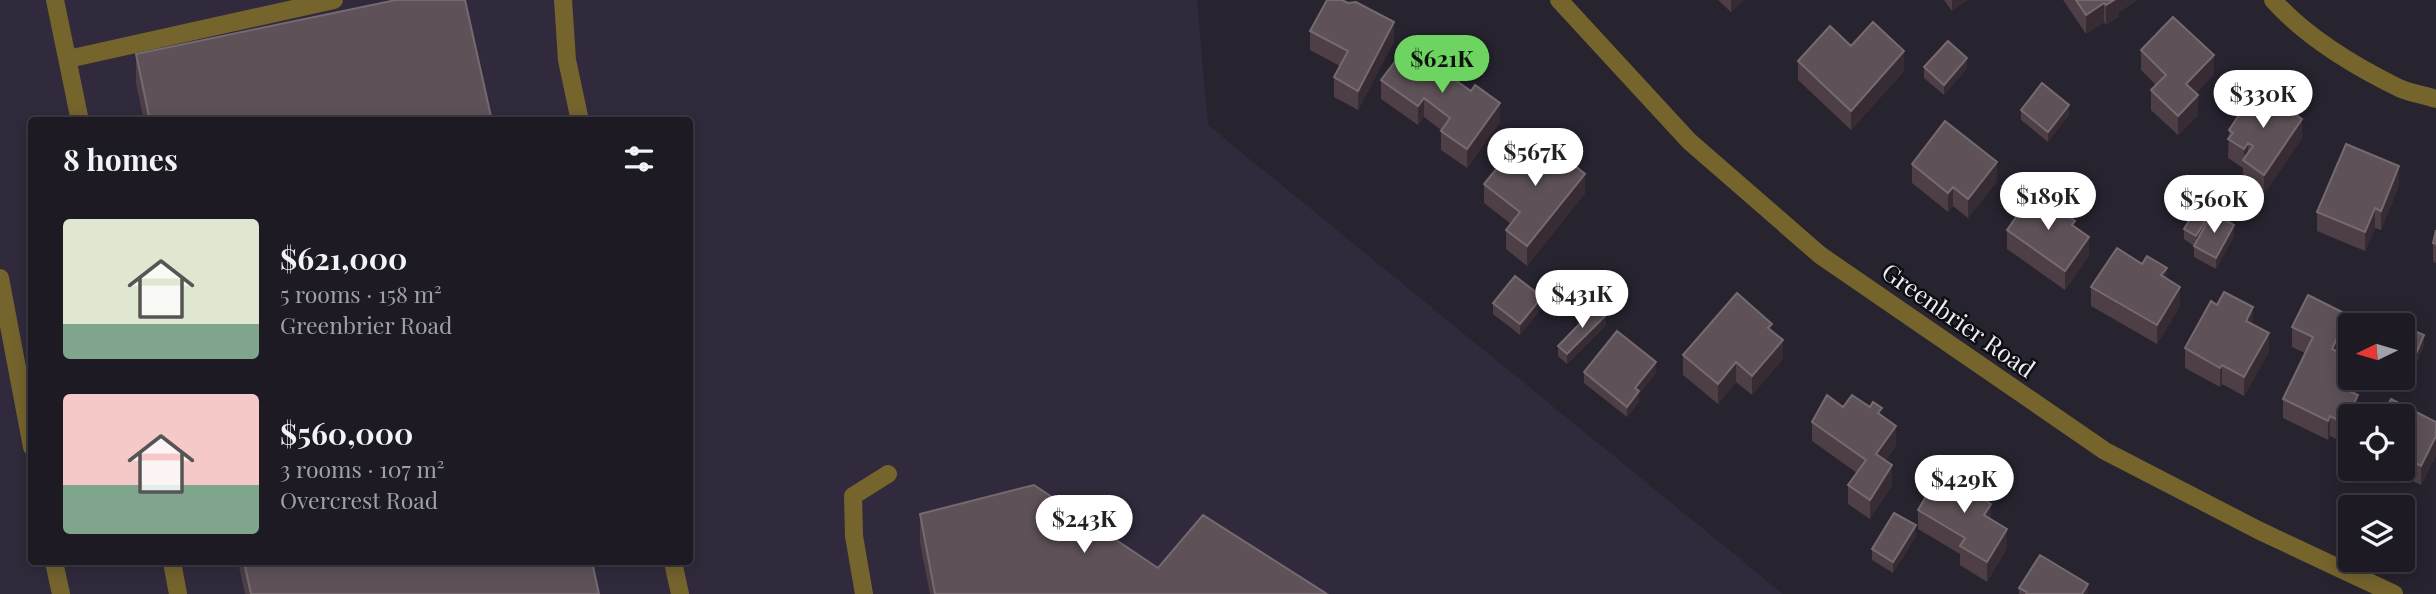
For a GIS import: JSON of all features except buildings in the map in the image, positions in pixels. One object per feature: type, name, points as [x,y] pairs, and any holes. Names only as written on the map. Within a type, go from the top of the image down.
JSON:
[{"type":"street","points":[[55,0],[79,117]]},
{"type":"street","points":[[68,59],[334,0]]},
{"type":"street","points":[[563,0],[567,60],[579,117]]},
{"type":"street","name":"Greenbrier Road","points":[[1559,0],[1689,141],[1820,255],[2105,451],[2260,531],[2394,594]]},
{"type":"street","points":[[2273,0],[2284,12],[2340,55],[2401,89],[2436,99]]},
{"type":"street","points":[[0,278],[24,372],[28,410]]},
{"type":"street","points":[[864,594],[854,536],[853,496],[888,474]]},
{"type":"street","points":[[55,565],[61,594]]},
{"type":"street","points":[[173,565],[178,594]]},
{"type":"street","points":[[674,565],[680,594]]},
{"type":"shaded area","points":[[0,0],[1197,0],[1208,125],[1783,594],[0,594]]}]
